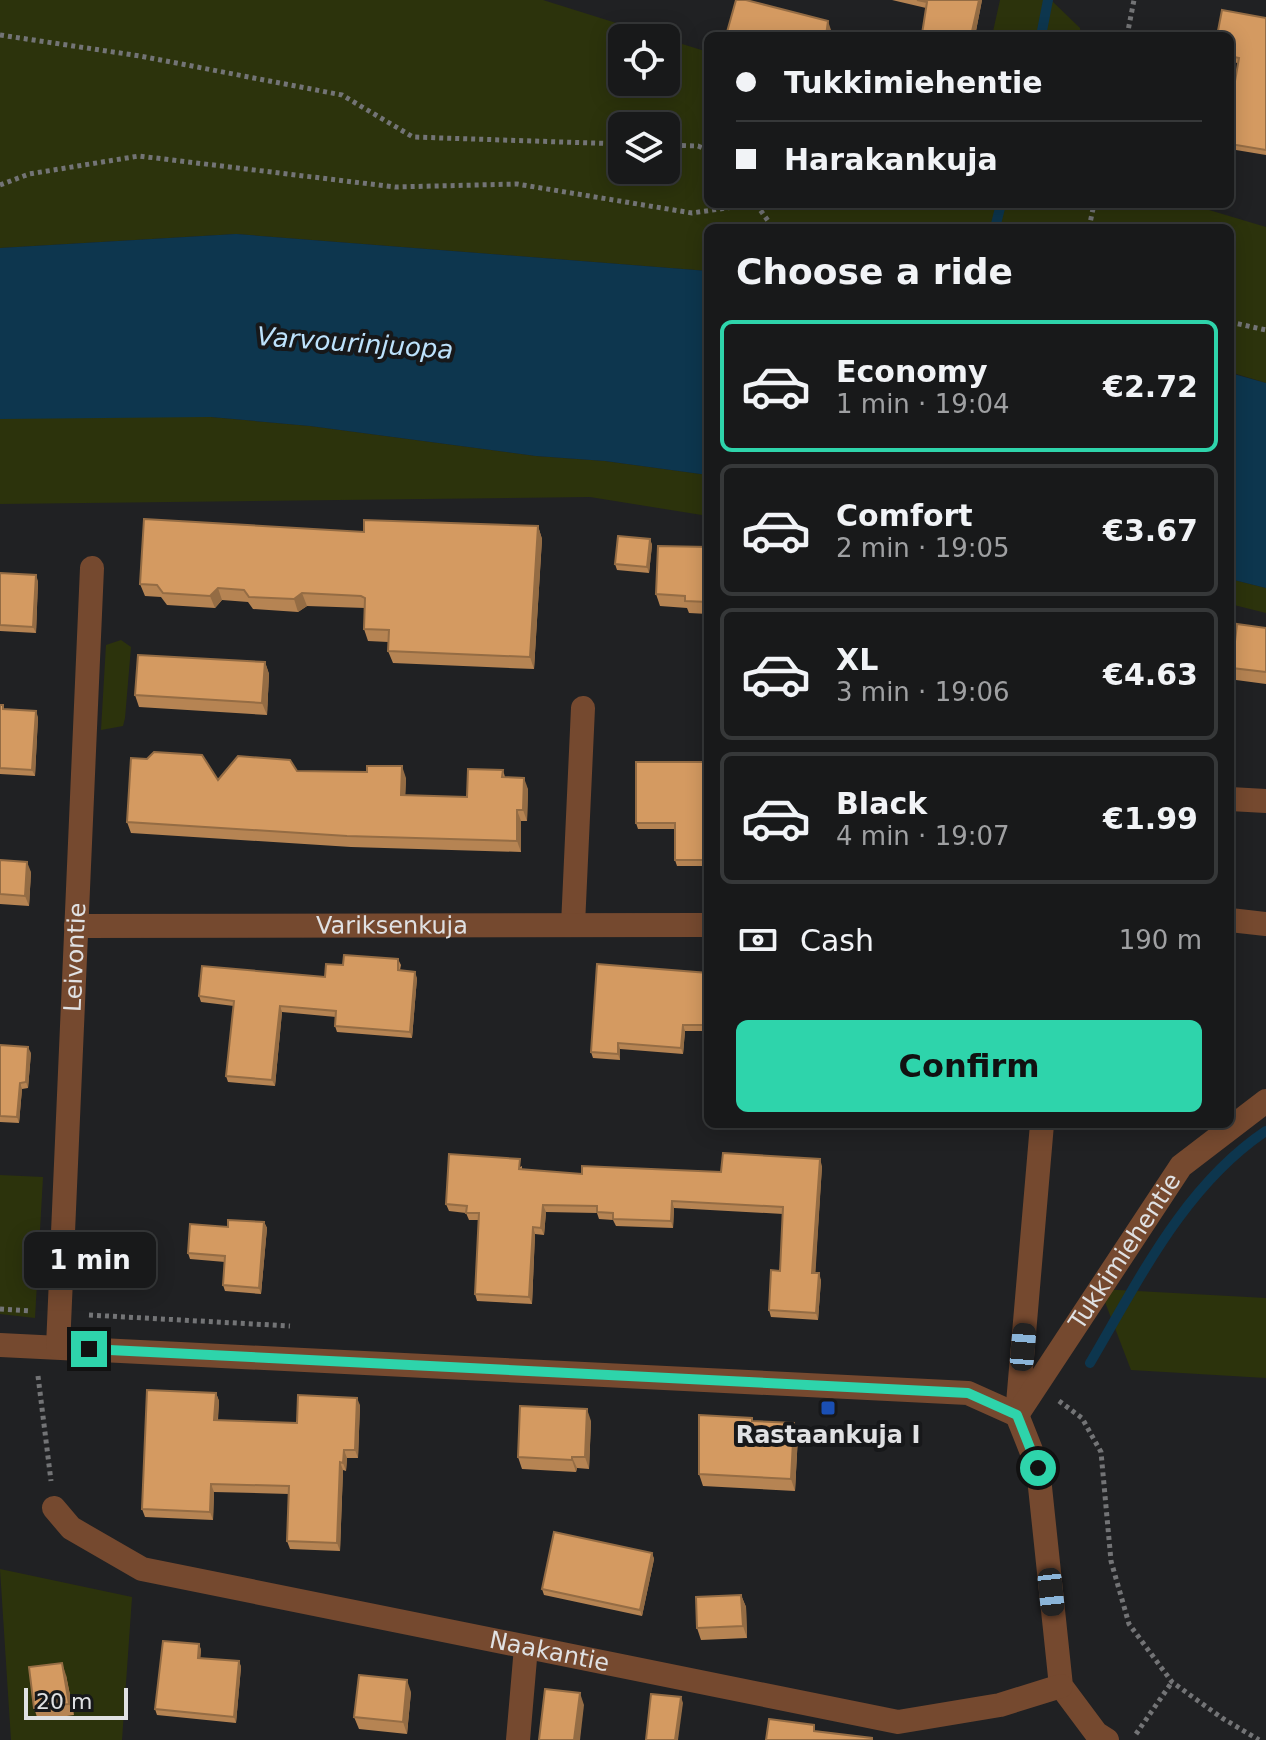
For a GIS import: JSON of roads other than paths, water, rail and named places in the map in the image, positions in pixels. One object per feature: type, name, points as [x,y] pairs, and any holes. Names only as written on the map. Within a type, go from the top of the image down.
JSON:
[{"type":"street","name":"Leivontie","points":[[46,1347],[76,926],[92,568]]},
{"type":"street","points":[[573,925],[583,708]]},
{"type":"street","points":[[1234,799],[1266,801]]},
{"type":"street","points":[[1234,920],[1266,924]]},
{"type":"street","name":"Variksenkuja","points":[[76,926],[704,925]]},
{"type":"street","name":"Tukkimiehentie","points":[[1234,1125],[1266,1101]]},
{"type":"street","points":[[1042,1128],[1017,1415],[1038,1468],[1061,1686],[1096,1733],[1107,1740]]},
{"type":"street","name":"Tukkimiehentie","points":[[1017,1415],[1181,1166],[1231,1128]]},
{"type":"street","points":[[0,1345],[968,1393],[1017,1415]]},
{"type":"street","name":"Naakantie","points":[[54,1508],[71,1528],[142,1569],[526,1647],[897,1731],[1061,1686]]},
{"type":"street","points":[[518,1740],[526,1647]]},
{"type":"water","name":"Varvourinjuopa","points":[[236,234],[704,271],[704,474],[310,426],[211,417],[0,419],[0,248]]},
{"type":"water","points":[[1234,374],[1266,383],[1266,588],[1234,580]]},
{"type":"waterway","points":[[1042,32],[1048,0]]},
{"type":"waterway","points":[[996,224],[1000,208]]},
{"type":"waterway","points":[[1090,1363],[1146,1268],[1187,1207],[1237,1153],[1266,1131]]},
{"type":"place","name":"Rastaankuja I","points":[[828,1408]]}]
